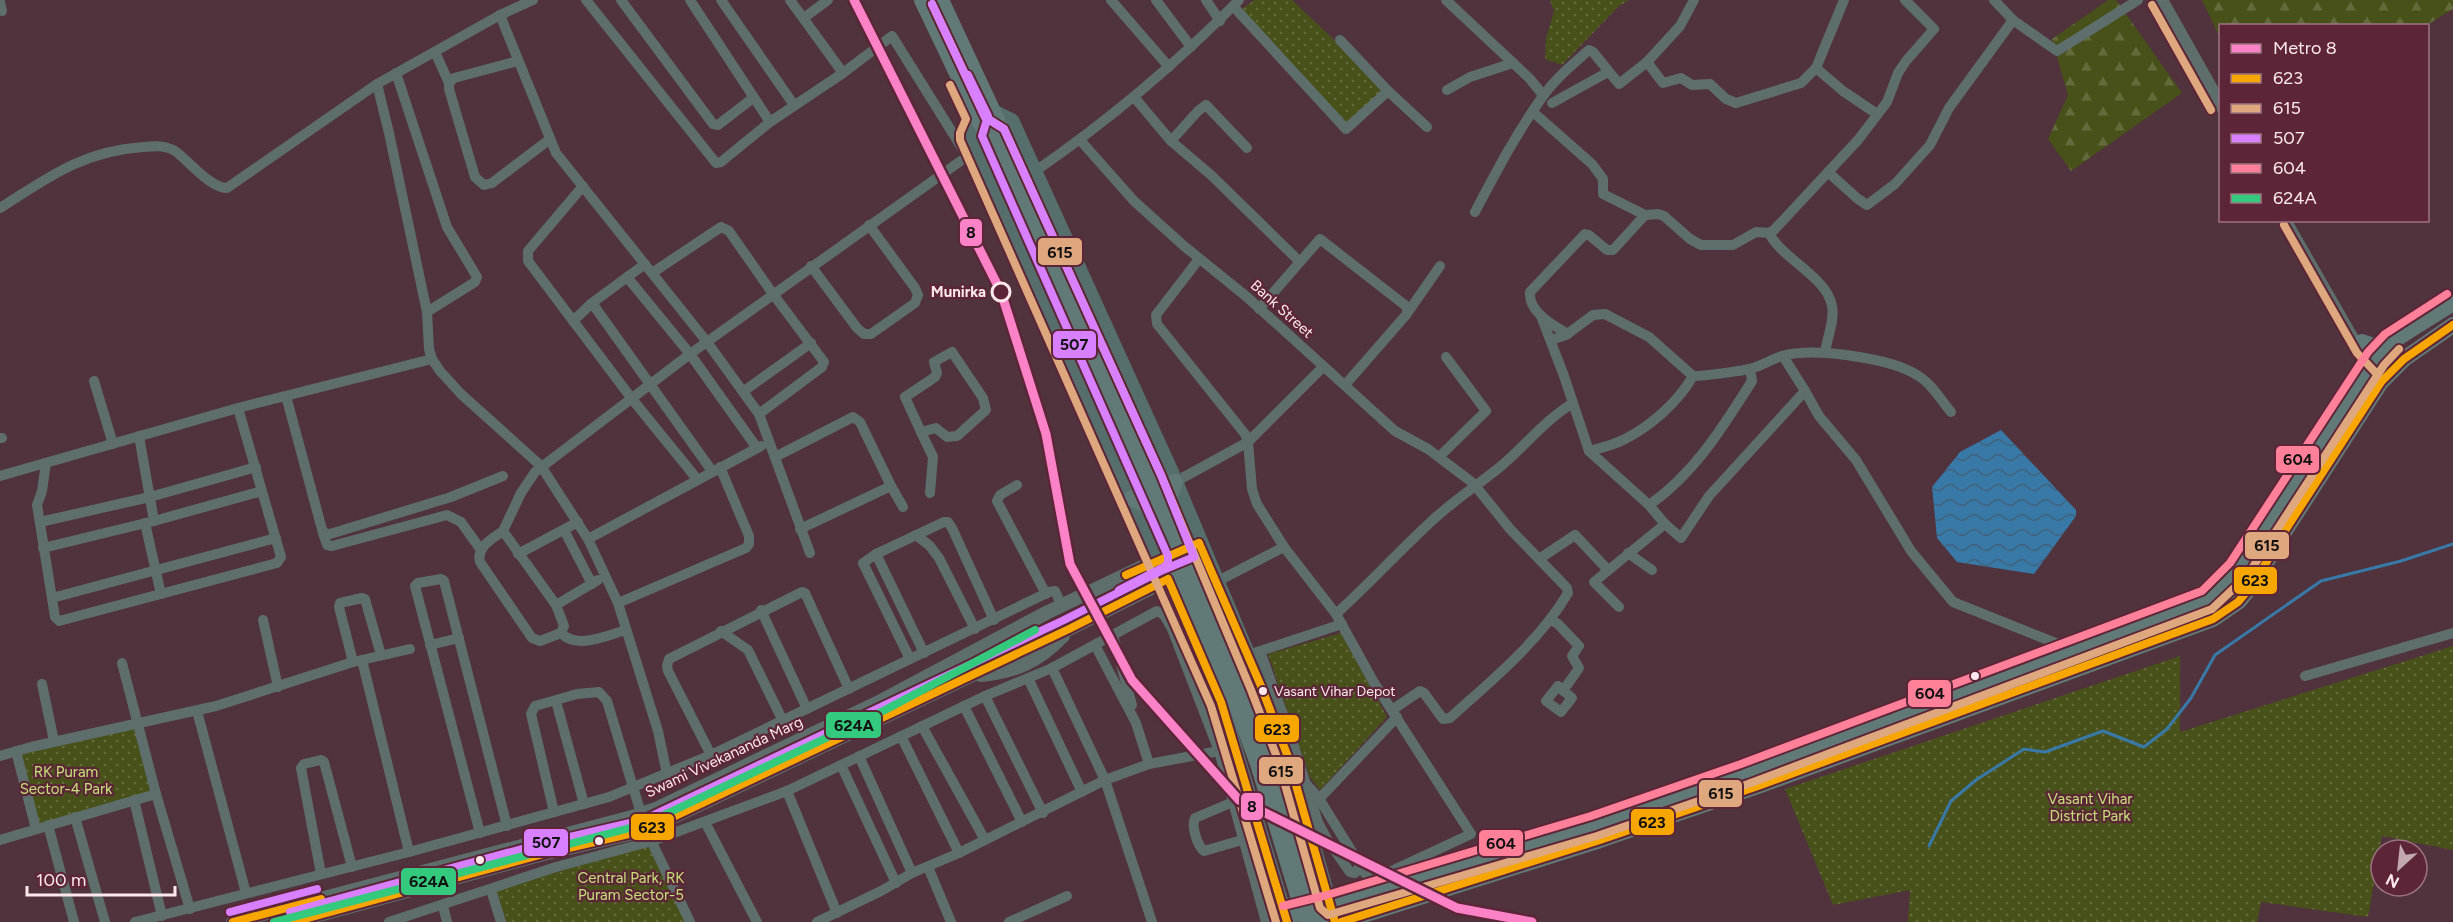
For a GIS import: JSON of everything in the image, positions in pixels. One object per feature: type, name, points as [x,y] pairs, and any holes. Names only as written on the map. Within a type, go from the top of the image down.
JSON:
[{"type":"main road","points":[[922,0],[978,119],[1011,169],[1249,697],[1281,789],[1321,922]]},
{"type":"main road","points":[[941,0],[994,112],[1027,219],[1235,701],[1258,764],[1306,922]]},
{"type":"main road","points":[[994,112],[1012,121],[1102,317],[1175,482],[1216,582],[1254,654],[1288,757],[1335,922]]},
{"type":"main road","points":[[978,119],[970,136],[971,153],[1132,498],[1221,702],[1286,919],[1330,905],[1372,887],[1444,871],[1594,826],[1725,781],[2214,596],[2238,570],[2373,363],[2391,342],[2453,303]]},
{"type":"main road","points":[[1341,922],[1600,840],[1758,786],[2214,619],[2238,602],[2254,583],[2386,377],[2404,359],[2453,325]]},
{"type":"main road","points":[[2362,342],[2374,346],[2391,342]]},
{"type":"main road","points":[[1132,498],[1149,506],[1159,504],[1173,491],[1175,482]]},
{"type":"street","points":[[0,208],[71,164],[100,154],[138,147],[169,148],[215,185],[227,188],[377,84],[500,15],[533,0]]},
{"type":"street","points":[[481,550],[503,531],[521,493],[541,466],[772,294],[971,153],[892,36],[843,73],[770,122],[721,162],[712,161],[586,0]]},
{"type":"street","points":[[621,0],[713,124],[718,125],[753,98]]},
{"type":"street","points":[[690,0],[770,122]]},
{"type":"street","points":[[722,0],[794,105]]},
{"type":"street","points":[[790,0],[805,17],[843,73]]},
{"type":"street","points":[[805,17],[828,0]]},
{"type":"street","points":[[1111,0],[1169,66]]},
{"type":"street","points":[[1156,0],[1191,47]]},
{"type":"street","points":[[1207,0],[1220,21]]},
{"type":"street","points":[[1446,0],[1548,99]]},
{"type":"street","points":[[1548,99],[1565,70],[1589,50],[1617,83],[1621,84],[1647,62],[1680,26],[1694,0]]},
{"type":"street","points":[[1647,62],[1663,82],[1681,78],[1692,84],[1710,84],[1726,99],[1736,103],[1801,83],[1816,68],[1844,0]]},
{"type":"street","points":[[1769,233],[1858,140],[1887,102],[1898,73],[1906,61],[1934,29],[1905,0]]},
{"type":"street","points":[[1995,0],[2013,20],[2057,51],[2138,0]]},
{"type":"street","points":[[2161,0],[2219,97]]},
{"type":"street","points":[[2169,0],[2219,97]]},
{"type":"street","points":[[1034,172],[1080,140],[1134,97],[1220,21],[1236,3],[1346,129],[1388,91]]},
{"type":"street","points":[[500,15],[560,159],[707,342],[759,414],[810,553]]},
{"type":"street","points":[[1828,172],[1867,205],[1895,184],[1930,145],[1949,108],[2013,20]]},
{"type":"street","points":[[1340,40],[1388,91],[1427,127]]},
{"type":"street","points":[[435,52],[450,83]]},
{"type":"street","points":[[518,61],[454,78],[450,83],[449,89],[474,174],[481,184],[488,185],[550,139]]},
{"type":"street","points":[[1447,90],[1470,76],[1513,63]]},
{"type":"street","points":[[1816,68],[1843,91],[1877,114]]},
{"type":"street","points":[[1475,212],[1533,112],[1548,99],[1608,72]]},
{"type":"street","points":[[396,73],[447,227],[477,277],[476,282],[427,312]]},
{"type":"street","points":[[377,84],[427,312],[429,349],[432,359],[461,394],[541,466],[588,539],[618,603],[658,731],[667,774]]},
{"type":"street","points":[[1134,97],[1171,141],[1211,176],[1299,261]]},
{"type":"street","points":[[1171,141],[1206,105],[1247,148]]},
{"type":"street","points":[[1533,112],[1592,164],[1602,179],[1603,194],[1645,215],[1664,216],[1690,239],[1706,246],[1733,244],[1756,232],[1769,233],[1787,255],[1821,287],[1830,300],[1833,312],[1825,352]]},
{"type":"street","name":"Bank Street","points":[[1080,140],[1134,201],[1260,309],[1398,433],[1439,457],[1476,485],[1510,530],[1568,590],[1561,605],[1550,619]]},
{"type":"street","points":[[583,186],[528,251],[527,256],[532,266],[632,399],[697,479]]},
{"type":"street","points":[[1645,215],[1613,250],[1607,250],[1585,234],[1530,292],[1531,299],[1551,340],[1589,451],[1649,505],[1681,538],[1709,496],[1805,391]]},
{"type":"street","points":[[2285,222],[2373,363],[2386,377]]},
{"type":"street","points":[[2294,222],[2373,363]]},
{"type":"street","points":[[811,266],[857,328],[864,334],[871,334],[915,303],[918,295],[915,288],[869,225]]},
{"type":"street","points":[[573,321],[592,303],[627,277],[648,269],[724,227],[824,361],[822,367],[759,414]]},
{"type":"street","points":[[1260,309],[1316,241],[1321,240],[1406,306],[1407,310]]},
{"type":"street","points":[[1199,259],[1160,309],[1155,320],[1233,417],[1248,442],[1255,499],[1284,547],[1336,614],[1373,681],[1471,833],[1372,887],[1319,800],[1306,784]]},
{"type":"street","points":[[1345,385],[1406,315],[1407,310],[1440,266]]},
{"type":"street","points":[[627,277],[690,354],[757,448]]},
{"type":"street","points":[[592,303],[716,469],[749,536],[749,544],[746,548],[618,603]]},
{"type":"street","points":[[1551,340],[1568,334],[1593,315],[1605,314],[1648,337],[1693,376]]},
{"type":"street","points":[[1541,316],[1568,334]]},
{"type":"street","points":[[744,391],[811,344]]},
{"type":"street","points":[[921,432],[936,428],[947,437],[957,436],[986,410],[983,398],[952,352],[934,362],[937,373],[935,376],[905,397],[921,432],[933,458],[930,493]]},
{"type":"street","points":[[1589,451],[1636,433],[1669,405],[1693,376],[1750,369],[1783,356],[1825,352],[1865,358],[1916,373],[1951,412]]},
{"type":"street","points":[[1783,356],[1819,416],[1856,460],[1911,551],[1953,602],[2074,650]]},
{"type":"street","points":[[1439,457],[1486,411],[1446,357]]},
{"type":"street","points":[[0,476],[238,408],[432,359]]},
{"type":"street","points":[[1175,482],[1248,442],[1323,367]]},
{"type":"street","points":[[1649,505],[1670,490],[1700,458],[1752,381],[1750,369]]},
{"type":"street","points":[[94,381],[112,444]]},
{"type":"street","points":[[286,396],[327,545],[332,546],[447,515],[461,522],[481,550],[480,562],[532,638],[540,641],[561,633],[564,626],[556,605],[503,531]]},
{"type":"street","points":[[1336,614],[1377,577],[1434,519],[1501,466],[1552,417],[1573,404]]},
{"type":"street","points":[[46,463],[42,491],[38,500],[40,522],[55,617],[62,622],[277,563],[281,557],[238,408]]},
{"type":"street","points":[[775,457],[853,417],[860,422],[903,507]]},
{"type":"street","points":[[139,436],[150,497],[149,522],[155,570],[161,594]]},
{"type":"street","points":[[588,539],[769,441]]},
{"type":"street","points":[[40,522],[150,497],[256,467]]},
{"type":"street","points":[[322,533],[330,534],[450,497],[503,476]]},
{"type":"street","points":[[1017,485],[1000,495],[997,501],[1046,594]]},
{"type":"street","points":[[800,529],[891,486]]},
{"type":"street","points":[[43,548],[262,491]]},
{"type":"street","points":[[518,554],[578,522]]},
{"type":"street","points":[[910,659],[863,565],[876,554],[944,522],[950,524],[994,620]]},
{"type":"street","points":[[1619,606],[1594,582],[1607,569],[1665,524]]},
{"type":"street","points":[[564,530],[592,584]]},
{"type":"street","points":[[916,535],[930,546],[939,558],[975,629]]},
{"type":"street","points":[[1539,560],[1575,535],[1607,569]]},
{"type":"street","points":[[52,598],[276,538]]},
{"type":"street","name":"Swami Vivekananda Marg","points":[[233,922],[641,814],[881,701],[1062,606],[1158,559],[1199,543]]},
{"type":"street","points":[[1216,582],[1284,547]]},
{"type":"street","points":[[1628,552],[1652,570]]},
{"type":"street","points":[[876,554],[924,653]]},
{"type":"street","points":[[1168,579],[1208,563]]},
{"type":"street","points":[[556,605],[606,576]]},
{"type":"street","points":[[480,833],[415,586],[418,583],[441,579],[444,581],[507,826]]},
{"type":"street","name":"Swami Vivekananda Marg","points":[[293,922],[547,853],[649,835],[970,676],[1007,672],[1046,654],[1069,629],[1168,579]]},
{"type":"street","points":[[135,922],[507,826],[634,788],[711,755],[1046,594],[1055,591],[1062,606]]},
{"type":"street","points":[[711,755],[667,666],[669,659],[761,610],[802,592],[805,593],[849,689]]},
{"type":"street","points":[[381,655],[365,599],[340,603],[339,607],[358,661],[410,852]]},
{"type":"street","points":[[761,610],[807,709]]},
{"type":"street","points":[[389,922],[421,917],[443,906],[649,835],[705,822],[787,790],[985,696],[1052,668],[1157,611],[1164,615],[1172,629],[1219,751],[1266,922]]},
{"type":"street","points":[[1319,800],[1394,713],[1420,691],[1424,693],[1443,719],[1447,720],[1506,667],[1550,619],[1579,646],[1572,657],[1579,668],[1563,691]]},
{"type":"street","points":[[263,620],[278,687]]},
{"type":"street","points":[[1342,624],[1254,654],[1306,784],[1318,822],[1328,841],[1350,872],[1355,873],[1360,866]]},
{"type":"street","points":[[561,633],[567,639],[578,642],[626,630]]},
{"type":"street","points":[[721,631],[747,651],[783,721]]},
{"type":"street","points":[[2305,676],[2453,633]]},
{"type":"street","points":[[1113,635],[1149,764]]},
{"type":"street","points":[[430,645],[459,638]]},
{"type":"street","points":[[1095,645],[1136,723]]},
{"type":"street","points":[[0,756],[54,741],[197,711],[358,661],[410,649]]},
{"type":"street","points":[[122,663],[156,794],[190,909]]},
{"type":"street","points":[[1052,668],[1105,780],[1152,922]]},
{"type":"street","points":[[1028,678],[1082,792]]},
{"type":"street","points":[[42,684],[54,741]]},
{"type":"street","points":[[554,812],[531,714],[535,706],[595,691],[603,694],[649,835],[690,922]]},
{"type":"street","points":[[985,696],[1043,813]]},
{"type":"street","points":[[556,701],[584,804]]},
{"type":"street","points":[[964,706],[1023,822]]},
{"type":"street","points":[[197,711],[246,894]]},
{"type":"street","points":[[922,726],[985,840]]},
{"type":"street","points":[[901,736],[959,853]]},
{"type":"street","points":[[16,751],[36,829]]},
{"type":"street","points":[[817,922],[912,873],[1043,813],[1105,780],[1149,764],[1219,751]]},
{"type":"street","points":[[859,756],[912,873]]},
{"type":"street","points":[[321,874],[301,768],[303,764],[321,760],[324,762],[352,867]]},
{"type":"street","points":[[841,765],[896,883]]},
{"type":"street","points":[[787,790],[837,913]]},
{"type":"street","points":[[0,840],[156,794]]},
{"type":"street","points":[[134,800],[162,916]]},
{"type":"street","points":[[1233,802],[1195,818],[1193,823],[1200,848],[1204,851],[1242,840]]},
{"type":"street","points":[[75,817],[105,922]]},
{"type":"street","points":[[705,822],[757,922]]},
{"type":"street","points":[[48,825],[74,922]]},
{"type":"street","points":[[1423,858],[1444,871]]},
{"type":"street","points":[[928,867],[951,922]]},
{"type":"street","points":[[491,890],[501,922]]},
{"type":"street","points":[[1016,920],[1067,896]]},
{"type":"street","points":[[443,906],[447,922]]},
{"type":"green space","points":[[1254,0],[1292,0],[1388,91],[1346,129],[1240,11]]},
{"type":"green space","points":[[1550,0],[1629,0],[1619,6],[1562,65],[1545,59],[1546,38],[1554,11]]},
{"type":"green space","points":[[2108,0],[2116,0],[2182,93],[2071,171],[2048,139],[2068,95],[2052,39]]},
{"type":"green space","points":[[2202,0],[2453,0],[2453,9],[2429,24],[2219,24],[2219,36]]},
{"type":"green space","points":[[1341,633],[1387,717],[1320,790],[1310,777],[1268,654]]},
{"type":"green space","name":"Vasant Vihar District Park","points":[[2453,646],[2453,850],[2429,845],[2429,838],[2382,836],[2382,838],[2369,838],[2369,898],[2371,898],[2368,917],[2261,902],[2257,922],[1908,922],[1910,890],[1833,905],[1785,789],[2180,656],[2180,732]]},
{"type":"green space","name":"RK Puram Sector-4 Park","points":[[138,727],[156,794],[36,829],[16,751]]},
{"type":"green space","name":"Central Park, RK Puram Sector-5","points":[[653,844],[687,922],[506,922],[495,890]]},
{"type":"water","points":[[2001,430],[2076,510],[2076,516],[2034,574],[1957,562],[1937,538],[1932,487],[1960,452]]},
{"type":"waterway","points":[[1929,846],[1951,801],[1976,780],[2024,749],[2045,752],[2103,731],[2144,747],[2167,729],[2191,698],[2215,655],[2321,581],[2401,561],[2453,544]]},
{"type":"metro line","name":"8","points":[[854,0],[1001,292],[1046,434],[1070,564],[1132,680],[1239,800],[1457,908],[1532,922]]},
{"type":"transit line","name":"615","points":[[932,4],[985,117],[1004,129],[1161,475],[1278,760],[1320,908],[1328,915],[1597,836],[1748,784],[2212,609],[2247,576],[2384,365],[2399,349]]},
{"type":"transit line","name":"507","points":[[290,912],[544,843],[643,820],[1194,557],[1161,475],[1004,129],[985,117],[932,4]]},
{"type":"transit line","name":"615","points":[[2152,5],[2211,110]]},
{"type":"transit line","name":"507","points":[[968,75],[988,116],[982,136],[1168,556],[1168,563],[1164,567],[1119,590]]},
{"type":"transit line","name":"615","points":[[950,85],[966,119],[960,133],[960,140],[1211,706],[1276,922]]},
{"type":"transit line","name":"615","points":[[2284,225],[2357,353],[2376,373]]},
{"type":"transit line","name":"604","points":[[1283,906],[1591,816],[1741,764],[2202,591],[2230,563],[2368,352],[2385,334],[2447,294]]},
{"type":"transit line","name":"623","points":[[1341,922],[1600,840],[1758,786],[2213,619],[2238,602],[2254,583],[2381,382],[2404,359],[2453,325]]},
{"type":"transit line","name":"623","points":[[1199,543],[1261,686],[1288,757],[1335,922]]},
{"type":"transit line","name":"623","points":[[1126,575],[1199,543]]},
{"type":"transit line","name":"623","points":[[293,922],[547,853],[646,830],[1069,629],[1168,579],[1221,702],[1287,922]]},
{"type":"transit line","name":"624A","points":[[274,922],[645,824],[885,710],[1035,630]]},
{"type":"transit line","name":"507","points":[[230,912],[317,889]]},
{"type":"transit line","name":"623","points":[[233,922],[321,899]]},
{"type":"place","name":"Munirka","points":[[1001,292]]},
{"type":"place","name":"Vasant Vihar Depot","points":[[1263,691]]}]
